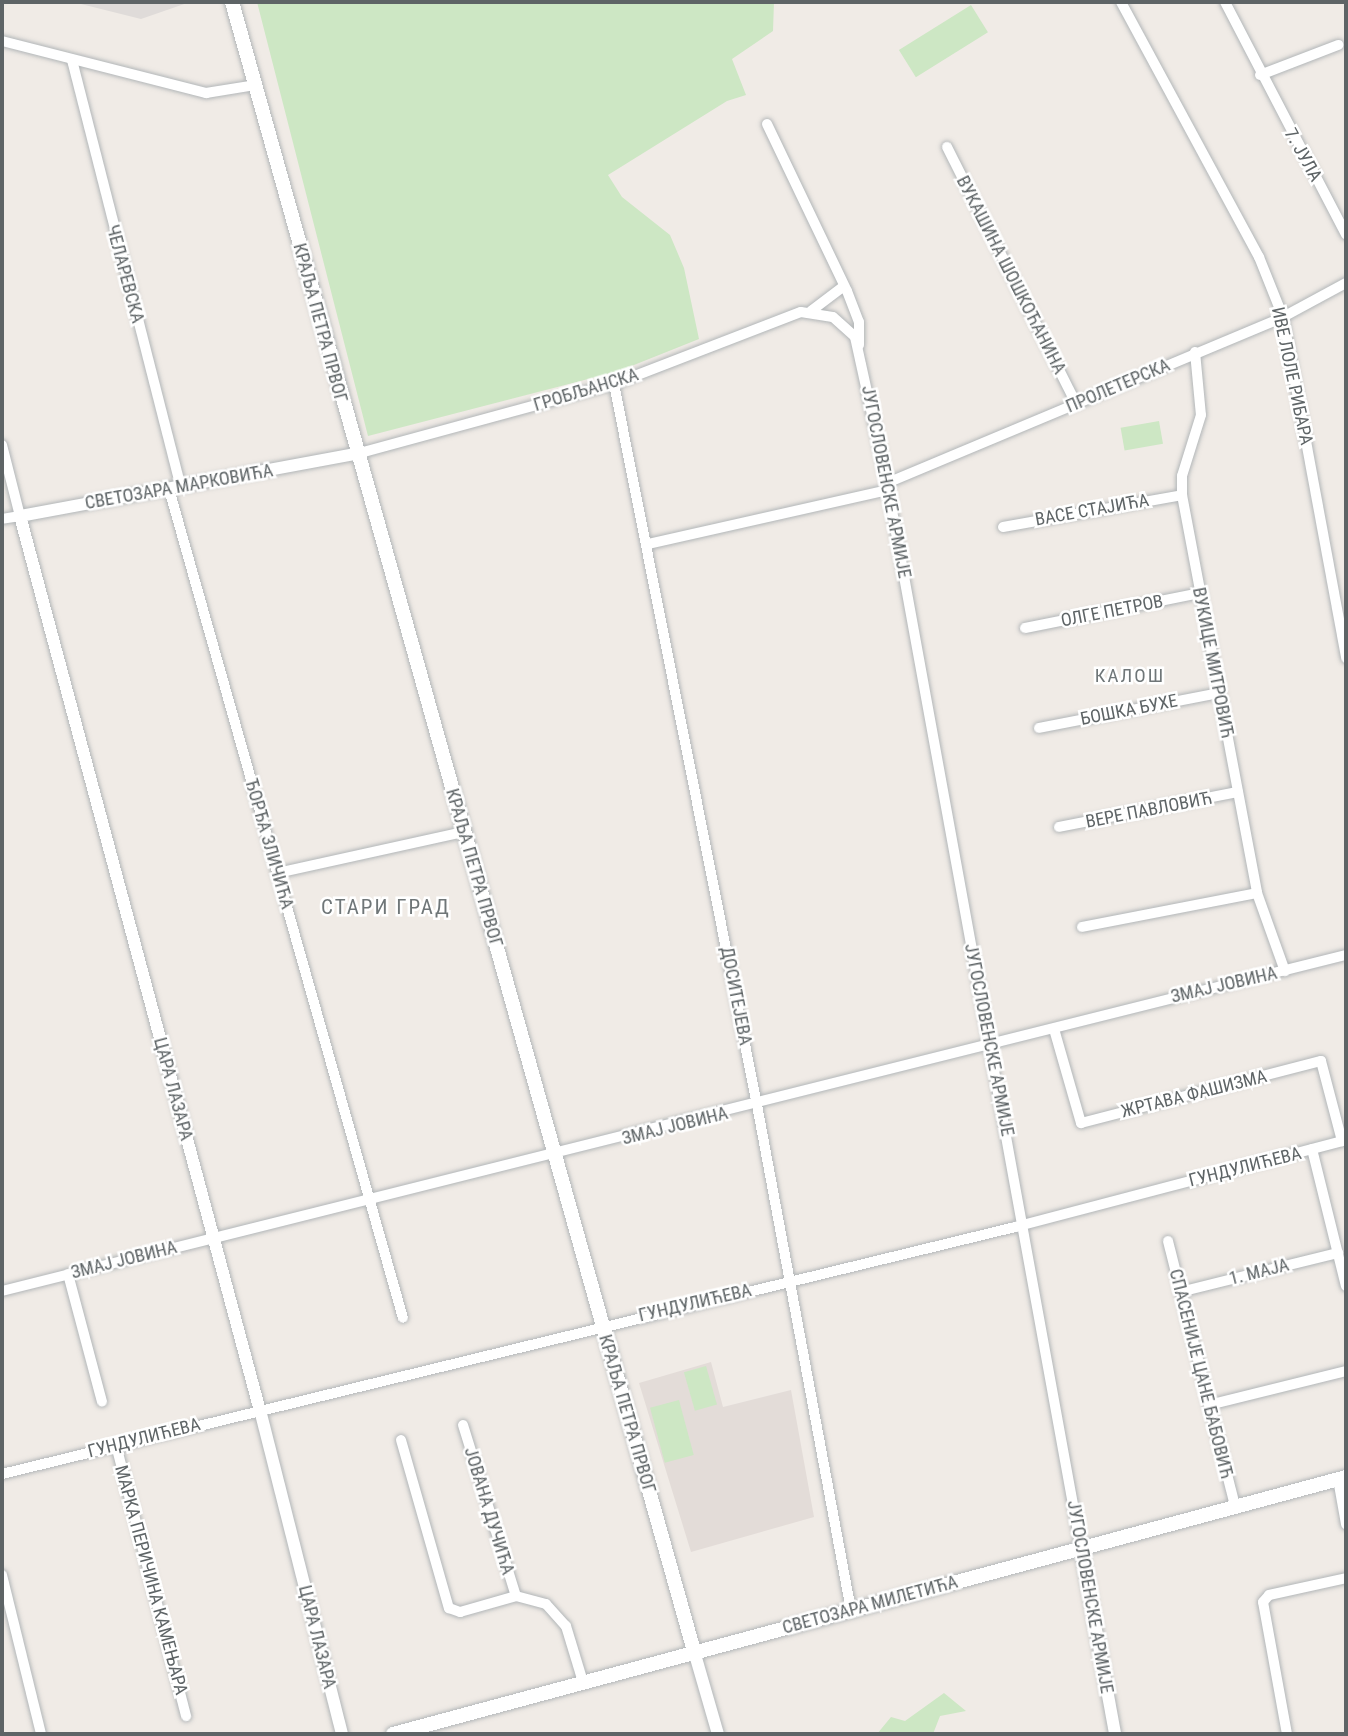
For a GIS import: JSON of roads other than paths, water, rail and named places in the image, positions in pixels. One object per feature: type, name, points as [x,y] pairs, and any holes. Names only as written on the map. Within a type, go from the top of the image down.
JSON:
[{"type":"main road","name":"КРАЉА ПЕТРА ПРВОГ","points":[[232,2],[356,454],[694,1651]]},
{"type":"main road","name":"СВЕТОЗАРА МИЛЕТИЋА","points":[[393,1734],[1342,1478]]},
{"type":"street","name":"ИВЕ ЛОЛЕ РИБАРА","points":[[1121,2],[1259,257],[1283,317],[1346,658]]},
{"type":"street","name":"7. ЈУЛА","points":[[1225,2],[1260,75],[1346,234]]},
{"type":"street","points":[[2,41],[206,93],[256,85]]},
{"type":"street","points":[[1260,75],[1338,45]]},
{"type":"street","name":"ЧЕЛАРЕВСКА","points":[[72,60],[175,488]]},
{"type":"street","name":"ЈУГОСЛОВЕНСКЕ АРМИЈЕ","points":[[767,124],[859,321],[859,346],[1024,1224],[1115,1734]]},
{"type":"street","name":"ВУКАШИНА ШОШКОЋАНИНА","points":[[947,147],[1076,403]]},
{"type":"street","name":"ПРОЛЕТЕРСКА","points":[[648,544],[887,486],[1195,352],[1283,317],[1346,283]]},
{"type":"street","points":[[811,311],[844,286]]},
{"type":"street","points":[[811,311],[833,317],[859,346]]},
{"type":"street","name":"ГРОБЉАНСКА","points":[[356,454],[614,384],[790,315],[811,311]]},
{"type":"street","name":"ВУКИЦЕ МИТРОВИЋ","points":[[1195,352],[1201,415],[1182,476],[1182,495],[1257,893],[1285,971]]},
{"type":"street","name":"ДОСИТЕЈЕВА","points":[[614,384],[648,544],[757,1105],[851,1609]]},
{"type":"street","name":"ЦАРА ЛАЗАРА","points":[[2,445],[260,1411],[342,1734]]},
{"type":"street","name":"СВЕТОЗАРА МАРКОВИЋА","points":[[2,519],[356,454]]},
{"type":"street","name":"ЂОРЂА ЗЛИЧИЋА","points":[[175,488],[277,873],[403,1318]]},
{"type":"street","name":"ВАСЕ СТАЈИЋА","points":[[1003,527],[1182,495]]},
{"type":"street","name":"ОЛГЕ ПЕТРОВ","points":[[1025,628],[1200,593]]},
{"type":"street","name":"БОШКА БУХЕ","points":[[1039,728],[1219,693]]},
{"type":"street","name":"ВЕРЕ ПАВЛОВИЋ","points":[[1059,827],[1238,792]]},
{"type":"street","points":[[277,873],[464,832]]},
{"type":"street","points":[[1082,927],[1257,893]]},
{"type":"street","name":"ЗМАЈ ЈОВИНА","points":[[2,1291],[212,1237],[555,1156],[989,1043],[1346,956]]},
{"type":"street","name":"ЖРТАВА ФАШИЗМА","points":[[1054,1029],[1081,1123],[1321,1061],[1344,1141]]},
{"type":"street","name":"ГУНДУЛИЋЕВА","points":[[2,1474],[1024,1224],[1344,1141]]},
{"type":"street","points":[[1312,1149],[1346,1286]]},
{"type":"street","name":"СПАСЕНИЈЕ ЦАНЕ БАБОВИЋ","points":[[1168,1241],[1235,1506]]},
{"type":"street","name":"1. МАЈА","points":[[1180,1292],[1338,1253]]},
{"type":"street","points":[[68,1274],[102,1402]]},
{"type":"street","points":[[1209,1405],[1346,1371]]},
{"type":"street","name":"ЈОВАНА ДУЧИЋА","points":[[463,1424],[516,1597]]},
{"type":"street","points":[[401,1440],[449,1608],[460,1612],[516,1597],[540,1601],[561,1618],[583,1682]]},
{"type":"street","name":"МАРКА ПЕРИЧИНА КАМЕЊАРА","points":[[116,1444],[186,1716]]},
{"type":"street","points":[[1342,1478],[1346,1524]]},
{"type":"street","points":[[2,1575],[41,1734]]},
{"type":"street","points":[[1287,1734],[1263,1602],[1269,1595],[1346,1578]]},
{"type":"street","name":"КРАЉА ПЕТРА ПРВОГ","points":[[694,1651],[718,1734]]},
{"type":"district","name":"КАЛОШ","points":[[1130,676]]},
{"type":"district","name":"СТАРИ ГРАД","points":[[386,907]]}]
